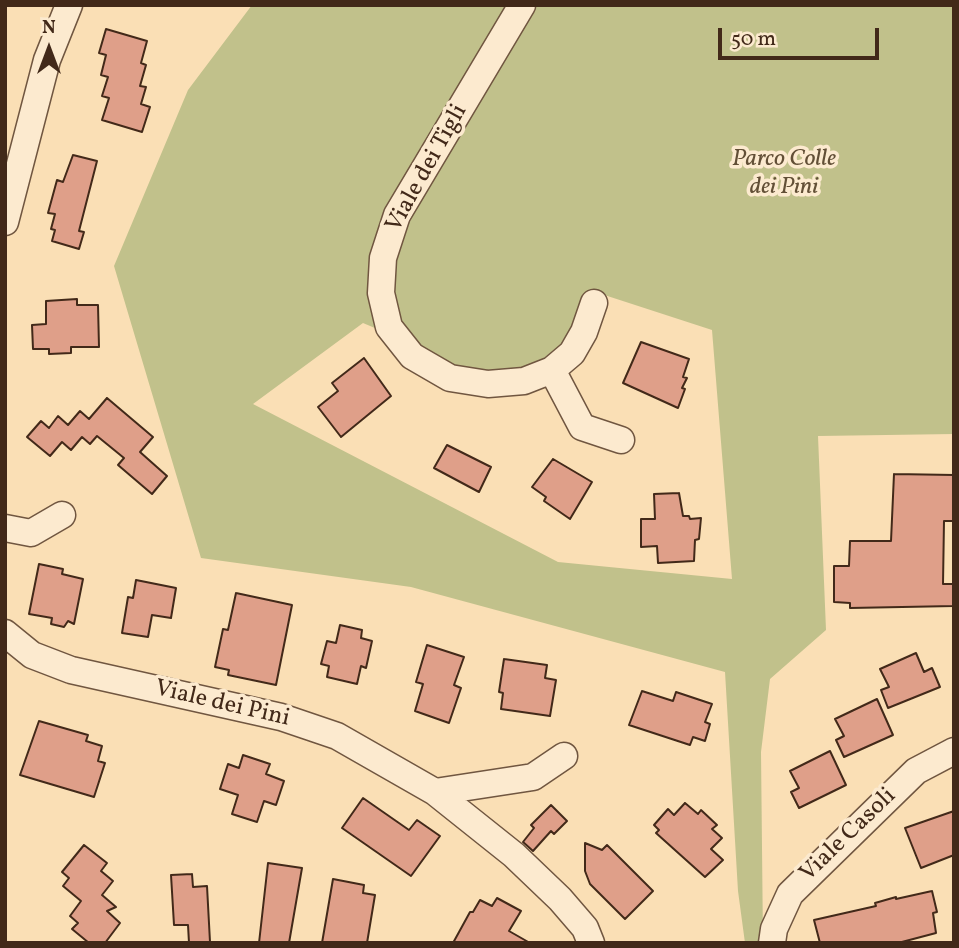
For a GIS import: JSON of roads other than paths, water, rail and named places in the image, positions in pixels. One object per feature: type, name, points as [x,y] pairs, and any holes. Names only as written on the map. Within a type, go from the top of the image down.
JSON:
[{"type":"street","points":[[5,222],[47,60],[69,5]]},
{"type":"street","name":"Viale dei Tigli","points":[[522,5],[397,215],[383,258],[381,293],[389,327],[412,356],[450,378],[488,384],[524,381],[552,370],[572,353],[584,332],[594,303]]},
{"type":"street","points":[[552,370],[582,427],[621,440]]},
{"type":"street","points":[[5,528],[31,533],[62,515]]},
{"type":"street","name":"Viale dei Pini","points":[[5,632],[32,654],[71,670],[281,717],[337,736],[435,792],[514,855],[551,890],[585,928],[591,943]]},
{"type":"street","name":"Viale Casoli","points":[[772,943],[774,929],[790,894],[916,771],[954,751]]},
{"type":"street","points":[[435,792],[533,777],[564,757]]},
{"type":"park label","name":"Parco Colle dei Pini","points":[[784,175]]}]
